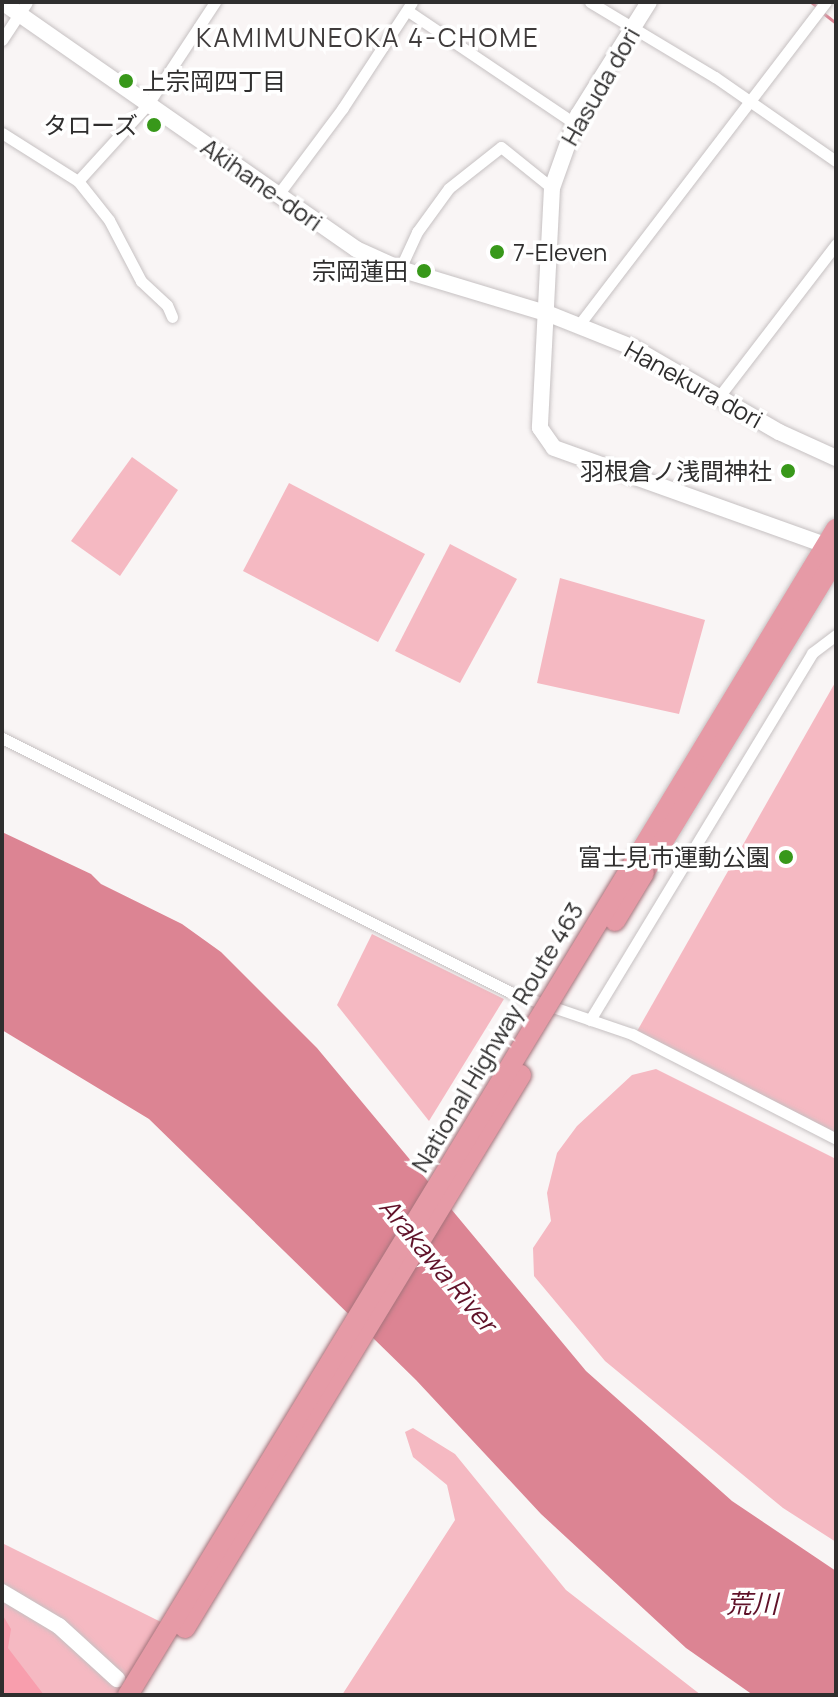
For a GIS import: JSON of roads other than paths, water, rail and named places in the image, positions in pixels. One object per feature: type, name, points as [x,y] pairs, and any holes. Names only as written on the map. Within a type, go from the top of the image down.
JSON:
[{"type":"highway","name":"National Highway Route 463","points":[[144,1695],[834,545]]},
{"type":"highway","name":"National Highway Route 463","points":[[126,1690],[638,869]]},
{"type":"street","name":"Akihane-dori","points":[[2,2],[22,8],[148,104],[356,249],[400,269],[549,314]]},
{"type":"street","points":[[78,181],[148,104],[215,2]]},
{"type":"street","points":[[590,2],[749,101],[836,161]]},
{"type":"street","name":"Hasuda dori","points":[[649,2],[574,123],[552,188],[547,230],[549,314],[540,428],[548,442],[834,545]]},
{"type":"street","points":[[578,326],[826,2],[836,11]]},
{"type":"street","points":[[277,196],[410,6],[574,123]]},
{"type":"street","points":[[2,40],[22,8]]},
{"type":"street","points":[[2,133],[78,181],[109,220],[141,281],[167,305],[172,317]]},
{"type":"street","points":[[400,269],[417,232],[449,188],[501,147],[552,188]]},
{"type":"street","points":[[721,394],[836,244]]},
{"type":"street","name":"Hanekura dori","points":[[549,314],[696,381],[779,432],[836,458]]},
{"type":"street","points":[[590,1020],[812,653],[836,635]]},
{"type":"street","points":[[2,738],[512,993],[632,1034],[836,1139]]},
{"type":"street","points":[[2,1592],[59,1626],[126,1690]]},
{"type":"water","points":[[2,832],[91,874],[101,884],[182,924],[221,952],[317,1048],[586,1371],[732,1501],[836,1571],[836,1695],[753,1695],[686,1648],[541,1514],[416,1380],[149,1119],[2,1030]]},
{"type":"waterway","points":[[811,2],[815,5]]},
{"type":"waterway","points":[[823,13],[836,23]]},
{"type":"place","name":"上宗岡四丁目","points":[[126,81]]},
{"type":"place","name":"タローズ","points":[[154,125]]},
{"type":"place","name":"7-Eleven","points":[[497,252]]},
{"type":"place","name":"宗岡蓮田","points":[[424,271]]},
{"type":"place","name":"羽根倉ノ浅間神社","points":[[788,471]]},
{"type":"place","name":"富士見市運動公園","points":[[786,857]]},
{"type":"district","name":"KAMIMUNEOKA 4-CHOME","points":[[368,38]]},
{"type":"water label","name":"Arakawa River","points":[[438,1265]]},
{"type":"water label","name":"荒川","points":[[752,1604]]}]
